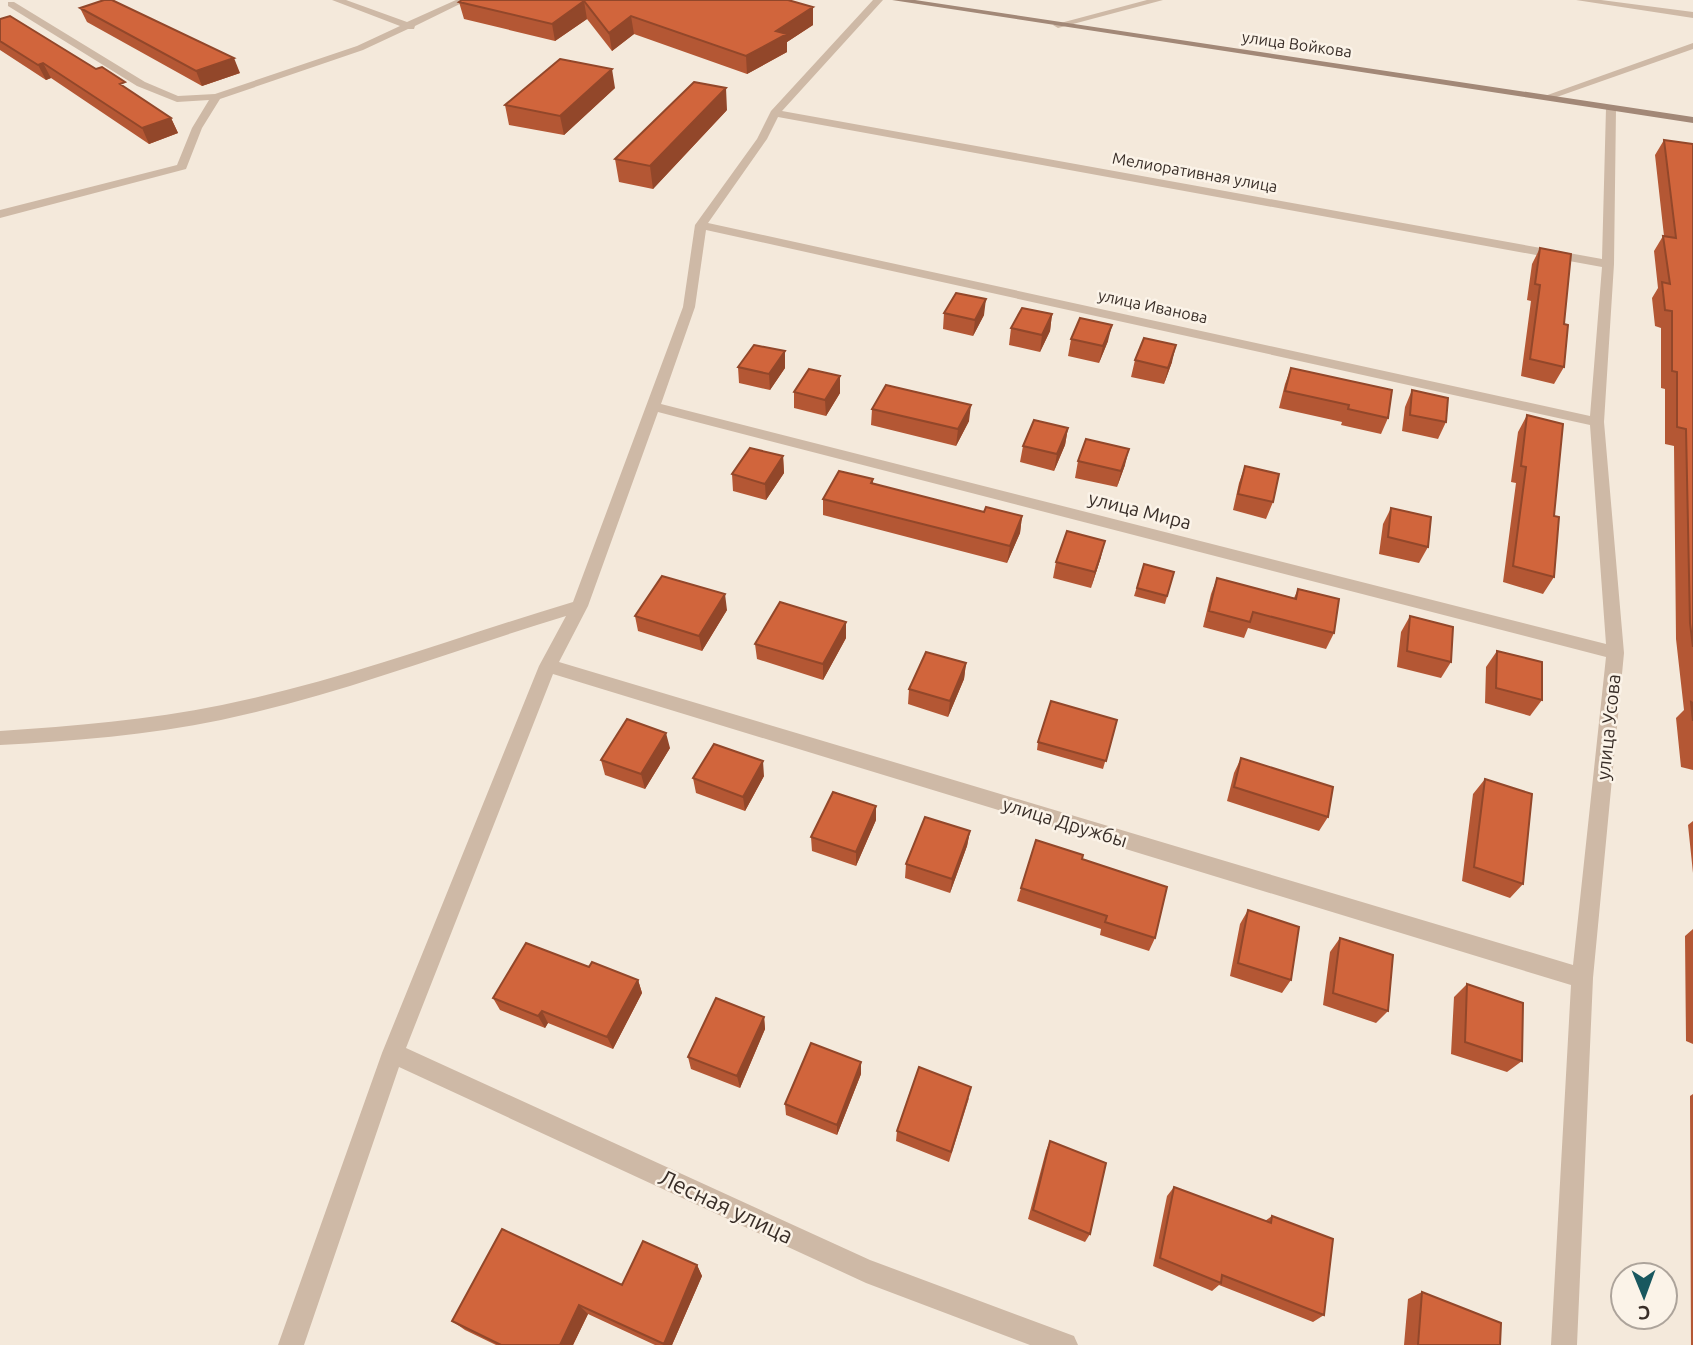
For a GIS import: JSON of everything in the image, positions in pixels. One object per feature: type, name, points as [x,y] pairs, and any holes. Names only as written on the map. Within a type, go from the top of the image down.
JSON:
[{"type":"main road","name":"улица Войкова","points":[[897,0],[1693,120]]},
{"type":"street","points":[[337,0],[411,27]]},
{"type":"street","points":[[11,4],[141,84],[177,99],[216,97],[360,48],[411,27],[463,0]]},
{"type":"street","points":[[291,1345],[393,1053],[548,666],[580,606],[654,407],[689,307],[701,225],[762,139],[775,113],[878,0]]},
{"type":"street","points":[[1058,24],[1158,0]]},
{"type":"street","points":[[1581,0],[1693,15]]},
{"type":"street","points":[[1547,97],[1693,46]]},
{"type":"street","points":[[0,214],[182,167],[197,128],[216,97]]},
{"type":"street","name":"улица Усова","points":[[1564,1345],[1582,978],[1615,653],[1597,422],[1608,264],[1611,108]]},
{"type":"street","name":"Мелиоративная улица","points":[[775,113],[1608,264]]},
{"type":"street","name":"улица Иванова","points":[[701,225],[1597,422]]},
{"type":"street","name":"улица Мира","points":[[654,407],[1615,653]]},
{"type":"street","points":[[0,738],[73,734],[171,722],[272,700],[580,606]]},
{"type":"street","name":"улица Дружбы","points":[[548,666],[1582,978]]},
{"type":"street","name":"Лесная улица","points":[[393,1053],[866,1271],[1065,1345]]},
{"type":"building","points":[[112,0],[234,58],[196,71],[80,8]]},
{"type":"building","points":[[462,0],[788,0],[813,7],[776,31],[787,34],[746,56],[631,16],[609,33],[584,1],[552,24],[459,2]]},
{"type":"building","points":[[10,16],[96,69],[102,67],[125,82],[120,84],[171,118],[142,128],[43,63],[38,65],[0,41],[0,19]]},
{"type":"building","points":[[560,59],[612,69],[560,116],[505,105]]},
{"type":"building","points":[[694,82],[726,88],[650,166],[615,159]]},
{"type":"building","points":[[1664,140],[1693,144],[1693,647],[1690,623],[1686,429],[1677,427],[1677,372],[1672,371],[1672,311],[1665,310],[1662,282],[1670,284],[1663,236],[1676,238]]},
{"type":"building","points":[[1540,248],[1571,254],[1564,324],[1568,325],[1564,367],[1530,359],[1540,285],[1535,284]]},
{"type":"building","points":[[956,293],[986,299],[975,320],[944,313]]},
{"type":"building","points":[[1022,308],[1052,314],[1042,335],[1011,328]]},
{"type":"building","points":[[1080,318],[1112,325],[1103,346],[1071,339]]},
{"type":"building","points":[[1144,338],[1176,345],[1168,368],[1135,360]]},
{"type":"building","points":[[754,345],[785,351],[769,374],[738,367]]},
{"type":"building","points":[[1291,368],[1392,390],[1388,418],[1348,409],[1349,405],[1285,391]]},
{"type":"building","points":[[809,369],[840,376],[825,400],[794,392]]},
{"type":"building","points":[[886,385],[971,405],[958,429],[872,409]]},
{"type":"building","points":[[1412,390],[1448,398],[1446,422],[1410,415]]},
{"type":"building","points":[[1527,415],[1563,424],[1554,516],[1559,517],[1554,577],[1513,566],[1526,467],[1521,466]]},
{"type":"building","points":[[1034,420],[1068,428],[1057,454],[1023,446]]},
{"type":"building","points":[[1086,439],[1129,449],[1121,471],[1078,461]]},
{"type":"building","points":[[750,448],[783,456],[765,484],[732,474]]},
{"type":"building","points":[[1245,466],[1279,474],[1273,502],[1238,494]]},
{"type":"building","points":[[839,471],[873,479],[871,483],[984,512],[986,507],[1022,516],[1010,546],[823,499]]},
{"type":"building","points":[[1391,508],[1431,517],[1428,547],[1388,537]]},
{"type":"building","points":[[1067,531],[1105,541],[1095,572],[1056,562]]},
{"type":"building","points":[[1144,564],[1174,572],[1167,596],[1137,588]]},
{"type":"building","points":[[662,576],[725,594],[699,636],[635,616]]},
{"type":"building","points":[[1217,578],[1296,599],[1298,589],[1339,599],[1334,633],[1253,612],[1250,622],[1209,611]]},
{"type":"building","points":[[780,602],[846,622],[823,664],[755,644]]},
{"type":"building","points":[[1410,616],[1453,627],[1451,662],[1407,651]]},
{"type":"building","points":[[1497,651],[1542,662],[1542,700],[1496,688]]},
{"type":"building","points":[[926,652],[966,663],[950,701],[909,689]]},
{"type":"building","points":[[1051,701],[1117,720],[1106,761],[1038,742]]},
{"type":"building","points":[[627,719],[666,733],[641,774],[601,760]]},
{"type":"building","points":[[714,744],[763,761],[743,797],[693,778]]},
{"type":"building","points":[[1241,758],[1333,787],[1328,817],[1234,787]]},
{"type":"building","points":[[1485,779],[1532,794],[1523,884],[1474,867]]},
{"type":"building","points":[[833,792],[876,806],[856,852],[811,837]]},
{"type":"building","points":[[925,817],[970,831],[952,879],[906,864]]},
{"type":"building","points":[[1036,840],[1083,855],[1082,859],[1167,887],[1155,938],[1105,922],[1107,916],[1021,888]]},
{"type":"building","points":[[1248,910],[1299,927],[1291,980],[1238,963]]},
{"type":"building","points":[[1340,938],[1393,955],[1388,1011],[1333,993]]},
{"type":"building","points":[[526,943],[589,967],[592,962],[638,980],[607,1037],[542,1011],[538,1016],[493,998]]},
{"type":"building","points":[[1467,984],[1523,1003],[1522,1061],[1465,1042]]},
{"type":"building","points":[[716,998],[764,1017],[737,1076],[688,1057]]},
{"type":"building","points":[[811,1043],[861,1062],[837,1125],[785,1104]]},
{"type":"building","points":[[919,1067],[971,1087],[951,1152],[897,1131]]},
{"type":"building","points":[[1050,1141],[1106,1163],[1090,1234],[1033,1210]]},
{"type":"building","points":[[1174,1187],[1271,1223],[1272,1216],[1333,1239],[1324,1315],[1222,1275],[1221,1283],[1160,1258]]},
{"type":"building","points":[[502,1229],[622,1285],[643,1241],[697,1265],[664,1344],[579,1305],[560,1345],[501,1345],[452,1321]]},
{"type":"building","points":[[1422,1292],[1501,1323],[1500,1345],[1418,1345]]}]
